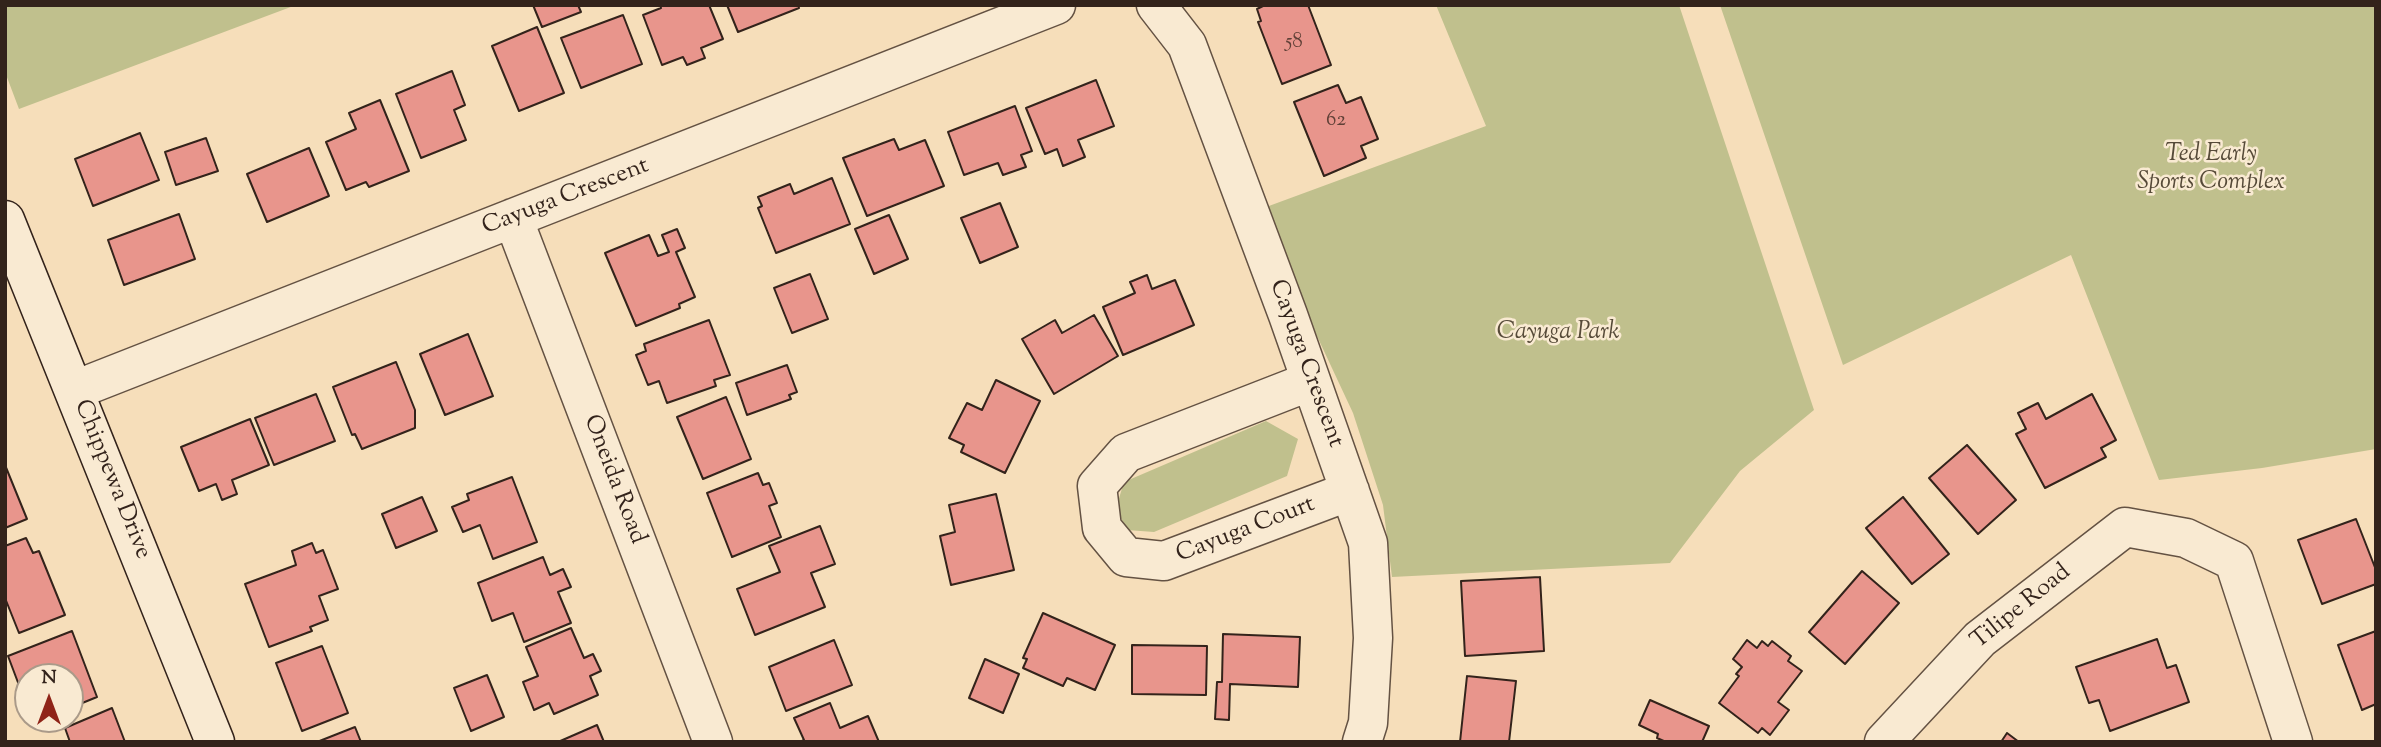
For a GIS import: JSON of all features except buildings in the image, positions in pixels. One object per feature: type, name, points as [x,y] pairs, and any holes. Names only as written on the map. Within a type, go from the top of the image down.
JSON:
[{"type":"street","name":"Cayuga Crescent","points":[[75,390],[1056,5]]},
{"type":"street","name":"Cayuga Crescent","points":[[1156,5],[1187,45],[1368,543],[1373,638],[1368,723],[1362,742]]},
{"type":"street","name":"Oneida Road","points":[[513,218],[713,742]]},
{"type":"street","name":"Chippewa Drive","points":[[5,220],[215,742]]},
{"type":"street","name":"Cayuga Court","points":[[1311,382],[1126,453],[1097,486],[1102,528],[1126,557],[1164,562],[1350,491]]},
{"type":"street","name":"Tilipe Road","points":[[1884,742],[1980,639],[2126,527],[2186,538],[2234,562],[2293,742]]},
{"type":"green space","points":[[5,5],[296,5],[19,109],[5,72]]},
{"type":"green space","name":"Cayuga Park","points":[[1436,5],[1679,5],[1814,410],[1740,471],[1670,563],[1392,577],[1383,505],[1353,413],[1258,210],[1486,126]]},
{"type":"green space","name":"Ted Early Sports Complex","points":[[1720,5],[2376,5],[2376,449],[2262,468],[2159,480],[2071,255],[1843,365]]},
{"type":"green space","points":[[1266,421],[1298,439],[1287,476],[1154,532],[1127,530],[1116,508],[1124,482]]}]
